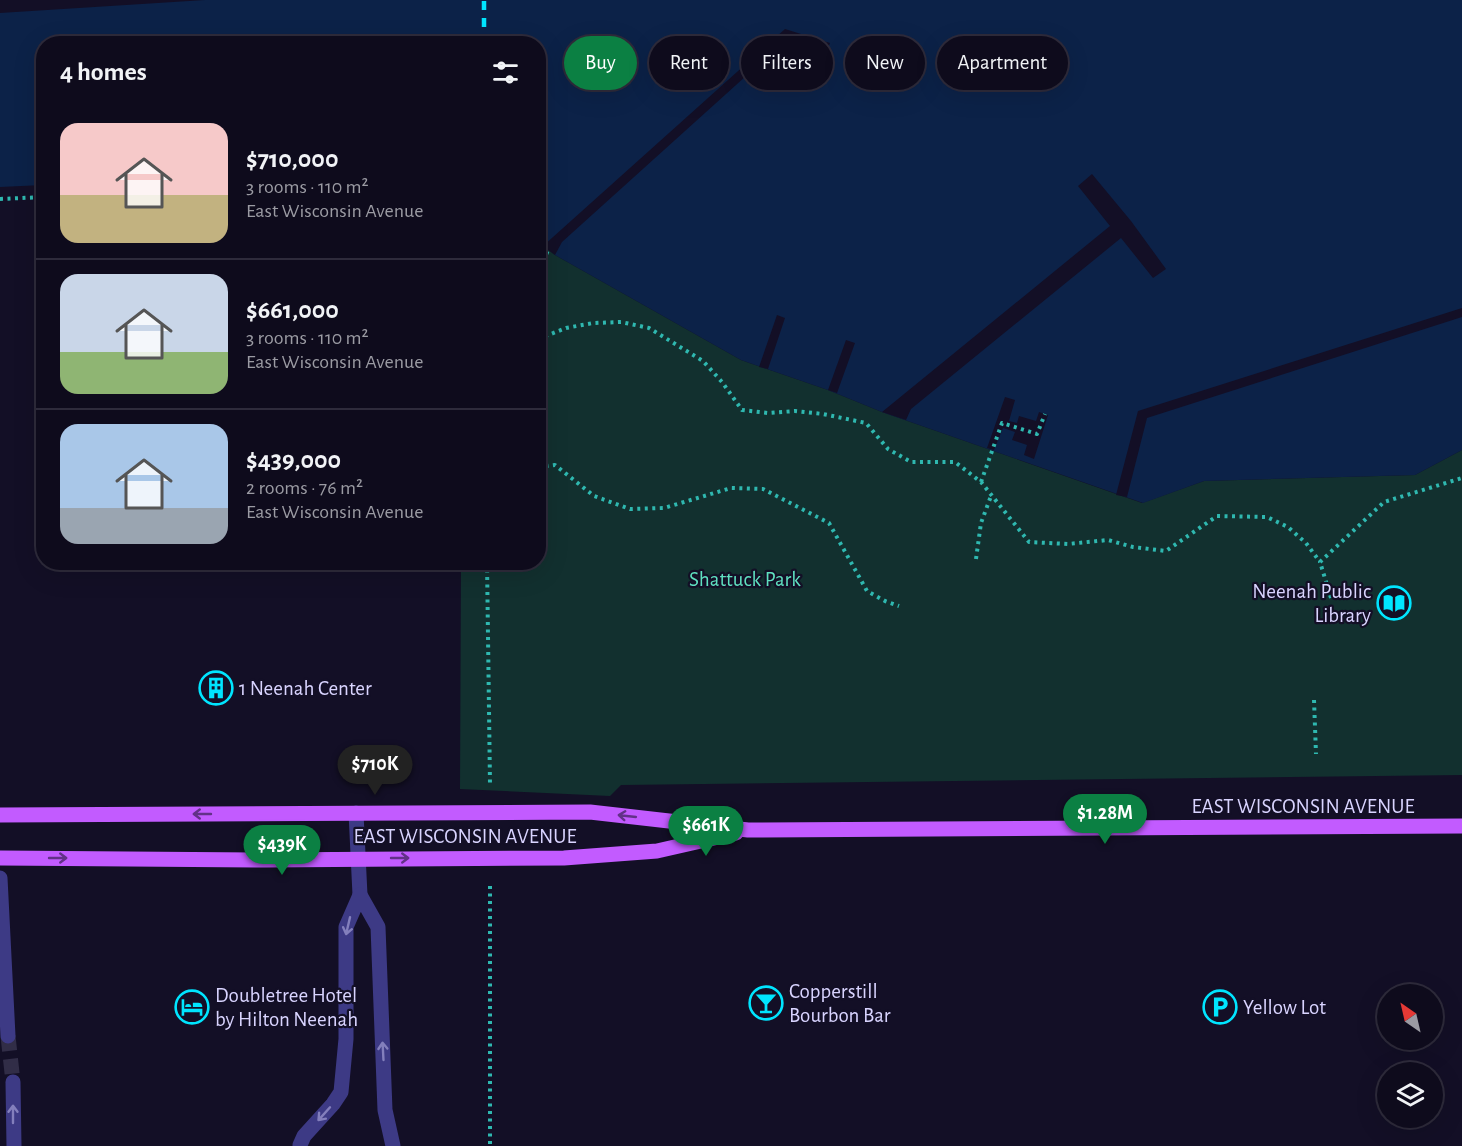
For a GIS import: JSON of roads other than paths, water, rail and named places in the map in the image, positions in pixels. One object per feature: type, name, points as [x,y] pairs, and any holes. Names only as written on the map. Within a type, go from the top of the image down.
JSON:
[{"type":"main road","name":"EAST WISCONSIN AVENUE","points":[[0,815],[590,812],[748,830],[1462,826]]},
{"type":"main road","name":"EAST WISCONSIN AVENUE","points":[[0,858],[253,860],[564,858],[657,851],[748,830]]},
{"type":"lane","points":[[356,813],[360,895],[378,927],[385,1110],[393,1146]]},
{"type":"lane","points":[[0,878],[8,1036]]},
{"type":"lane","points":[[300,1145],[304,1136],[341,1092],[346,1039],[346,927],[360,895]]},
{"type":"lane","points":[[13,1082],[14,1146]]},
{"type":"water","points":[[205,0],[1462,0],[1462,450],[1415,475],[1204,481],[1143,503],[741,360],[555,255],[546,248],[546,36],[36,36],[36,185],[0,187],[0,13]]},
{"type":"tunnel","points":[[8,1036],[13,1082]]},
{"type":"railway","points":[[484,0],[484,36]]},
{"type":"place","name":"Neenah Public Library","points":[[1394,603]]},
{"type":"place","name":"1 Neenah Center","points":[[216,688]]},
{"type":"place","name":"Copperstill Bourbon Bar","points":[[766,1003]]},
{"type":"place","name":"Doubletree Hotel by Hilton Neenah","points":[[192,1007]]},
{"type":"place","name":"Yellow Lot","points":[[1220,1007]]},
{"type":"park label","name":"Shattuck Park","points":[[745,579]]}]
